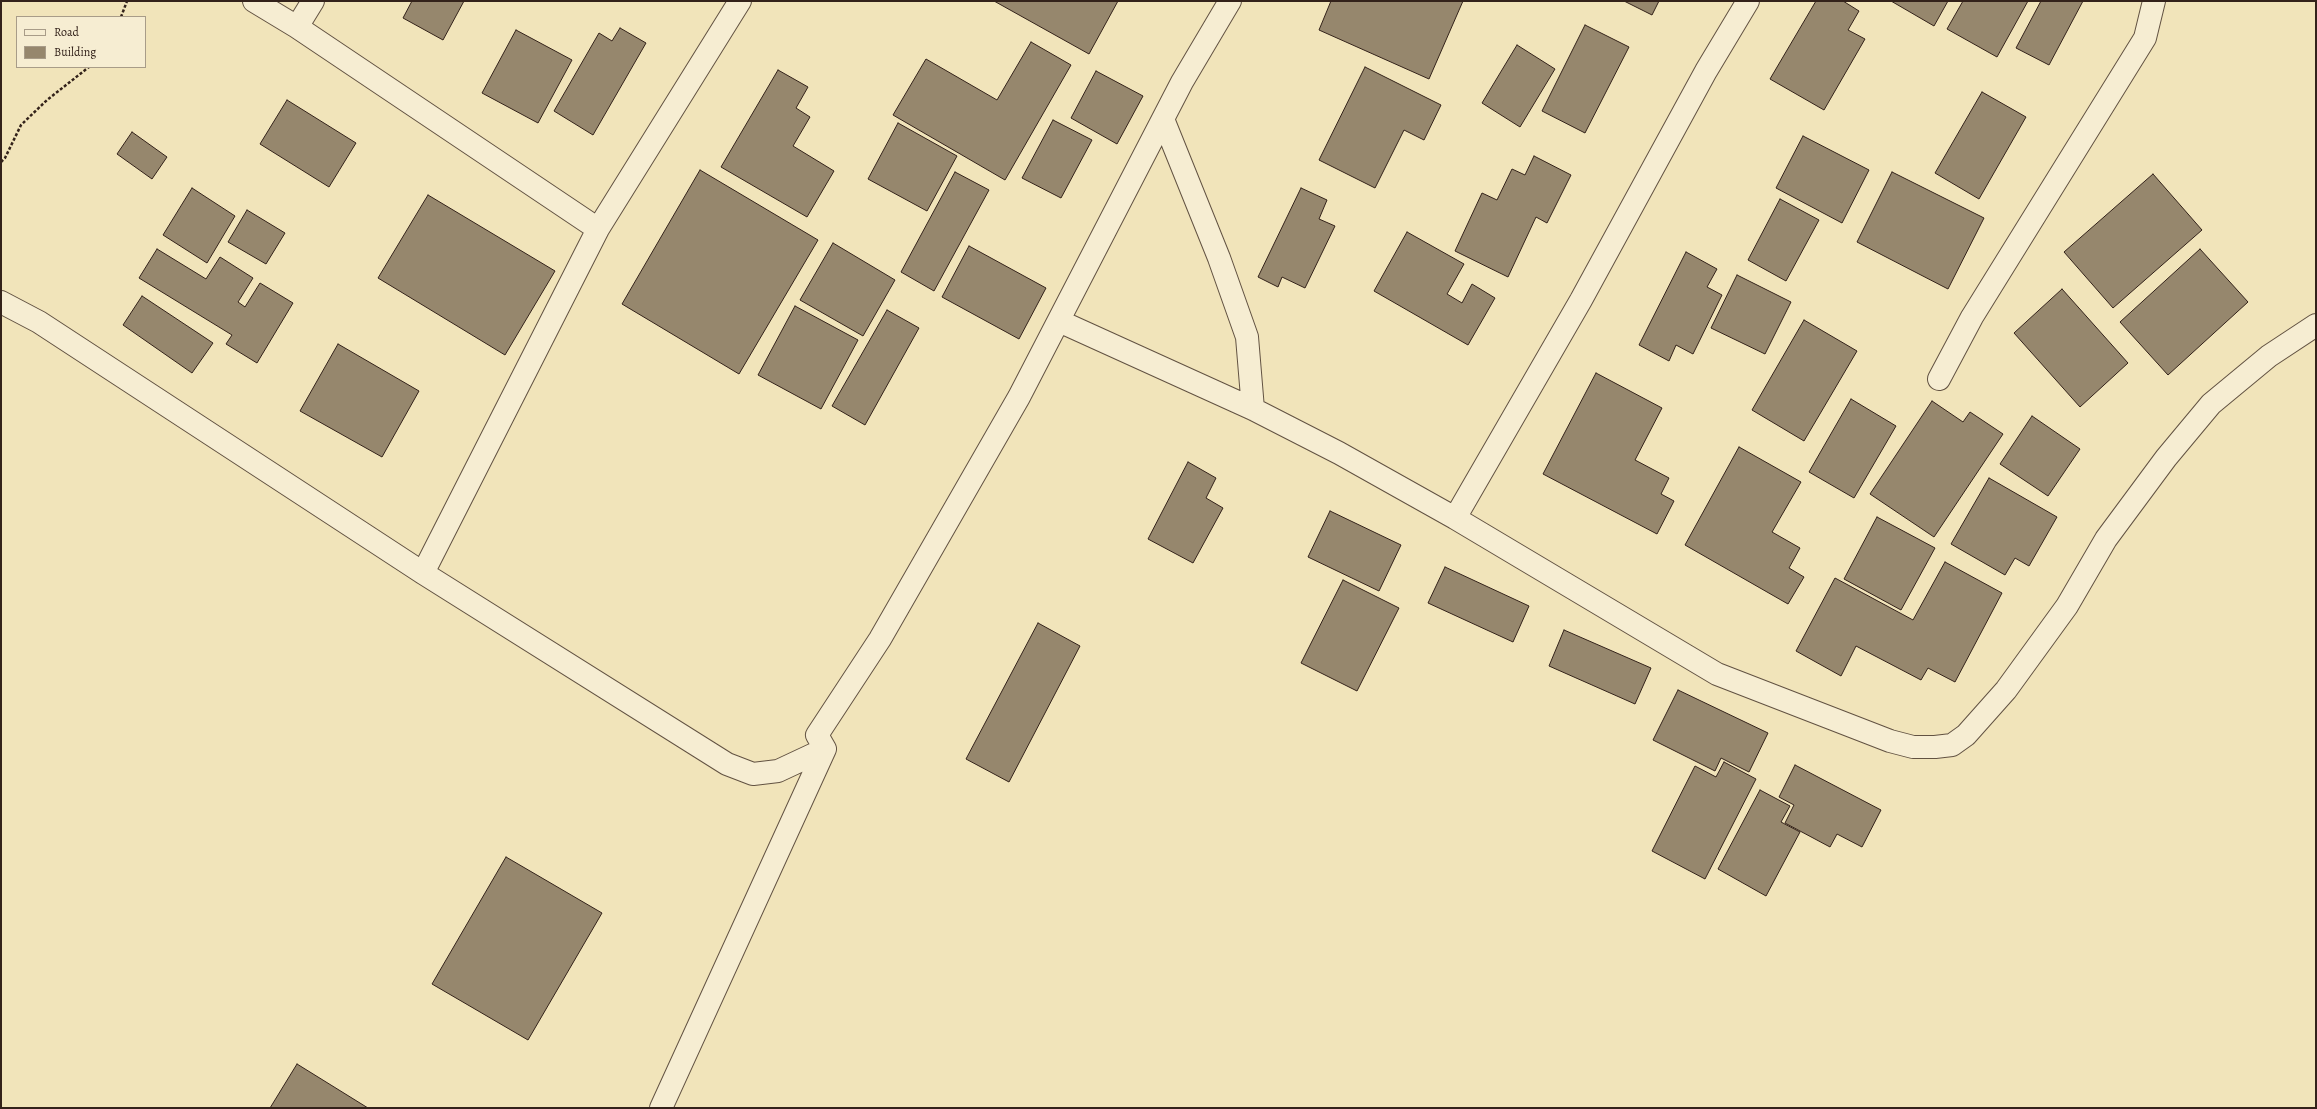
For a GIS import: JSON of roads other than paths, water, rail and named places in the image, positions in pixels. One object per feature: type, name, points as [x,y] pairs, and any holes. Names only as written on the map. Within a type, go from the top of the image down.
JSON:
[{"type":"street","points":[[254,1],[297,27],[598,229]]},
{"type":"street","points":[[297,27],[313,1]]},
{"type":"street","points":[[423,573],[598,229],[740,1]]},
{"type":"street","points":[[825,749],[817,735],[880,638],[1019,397],[1182,82],[1230,1]]},
{"type":"street","points":[[1455,518],[1581,300],[1706,71],[1748,1]]},
{"type":"street","points":[[1939,379],[1972,317],[2145,38],[2154,1]]},
{"type":"street","points":[[1163,119],[1219,258],[1247,337],[1253,409]]},
{"type":"street","points":[[1,302],[39,322],[423,573],[727,764],[753,774],[778,772],[825,749]]},
{"type":"street","points":[[1059,321],[1253,409],[1339,453],[1455,518],[1717,674],[1890,741],[1914,746],[1952,745],[1966,735],[2006,690],[2067,606],[2106,539],[2166,458],[2211,404],[2269,356],[2316,326]]},
{"type":"street","points":[[661,1108],[825,749]]}]
